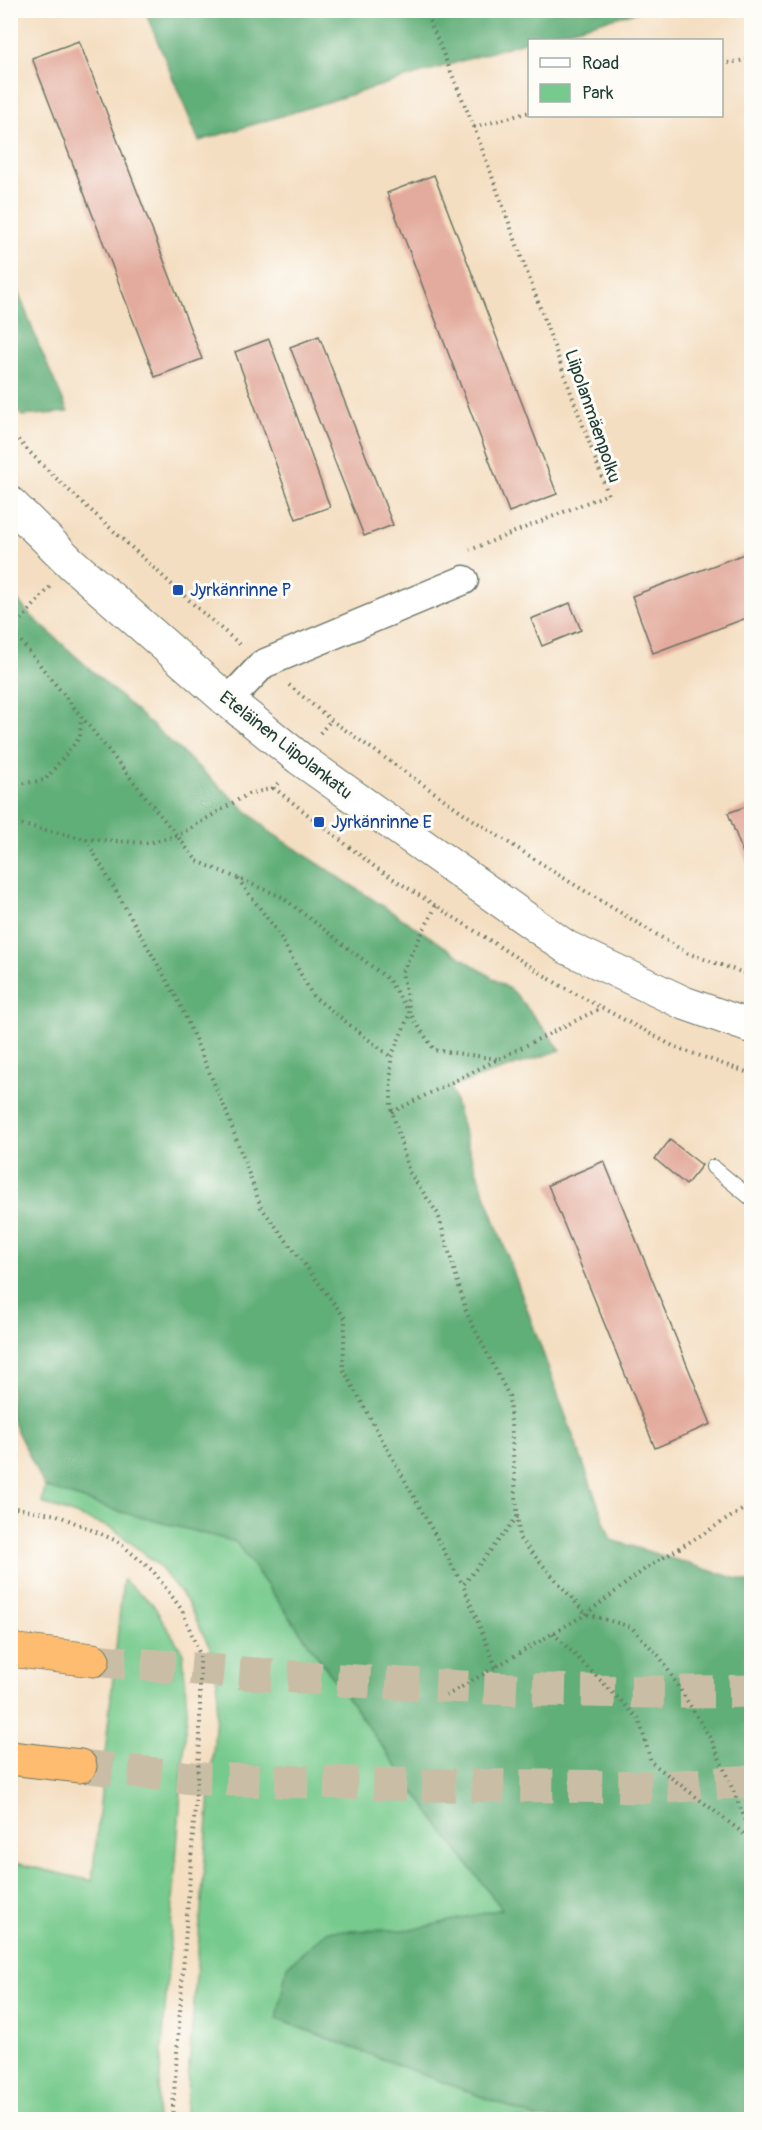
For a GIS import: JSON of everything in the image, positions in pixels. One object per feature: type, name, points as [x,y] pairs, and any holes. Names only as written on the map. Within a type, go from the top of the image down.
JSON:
[{"type":"highway","points":[[10,1650],[93,1660]]},
{"type":"highway","points":[[10,1758],[80,1766]]},
{"type":"street","name":"Eteläinen Liipolankatu","points":[[10,503],[72,563],[228,701],[299,758],[566,947],[684,1003],[752,1027]]},
{"type":"street","points":[[228,701],[263,663],[464,580]]},
{"type":"lane","points":[[713,1167],[752,1199]]},
{"type":"path","name":"Liipolanmäenpolku","points":[[425,10],[474,127],[608,494],[466,551]]},
{"type":"path","points":[[723,64],[752,59]]},
{"type":"path","points":[[474,127],[528,113]]},
{"type":"path","points":[[10,431],[30,454],[218,627],[331,720],[475,821],[687,953],[752,976]]},
{"type":"path","points":[[72,563],[11,631],[197,861],[282,897],[388,979],[434,1050],[498,1059]]},
{"type":"path","points":[[239,644],[249,639]]},
{"type":"path","points":[[10,798],[14,785],[45,780],[80,737],[81,716]]},
{"type":"path","points":[[10,822],[86,839],[147,843],[177,836],[248,794],[274,788]]},
{"type":"path","points":[[86,839],[178,1000],[226,1111],[261,1207],[345,1318],[343,1369],[464,1585],[496,1667]]},
{"type":"path","points":[[237,878],[277,930],[313,996],[391,1057]]},
{"type":"path","points":[[436,906],[402,972],[410,1013],[391,1057],[392,1112],[409,1172],[438,1214],[467,1314],[509,1396],[519,1538],[586,1614],[631,1627],[660,1657],[712,1741],[752,1837]]},
{"type":"path","points":[[392,1112],[601,1008]]},
{"type":"path","points":[[446,1696],[586,1614],[645,1569],[752,1504]]},
{"type":"path","points":[[10,1507],[57,1515],[117,1541],[153,1571],[182,1610],[200,1655],[200,1738],[172,2120]]},
{"type":"path","points":[[464,1585],[518,1516]]},
{"type":"path","points":[[553,1633],[639,1719],[651,1762],[752,1837]]},
{"type":"green space","points":[[145,11],[640,11],[528,39],[199,141]]},
{"type":"green space","points":[[10,270],[39,346],[68,412],[22,416],[11,403]]},
{"type":"green space","points":[[11,592],[28,613],[270,832],[514,992],[561,1050],[451,1087],[469,1150],[611,1540],[751,1583],[751,2119],[540,2119],[277,2019],[287,1966],[328,1931],[411,1930],[502,1909],[442,1830],[236,1542],[117,1511],[45,1487],[11,1419]]},
{"type":"green space","points":[[45,1487],[236,1542],[442,1830],[502,1909],[411,1930],[328,1931],[277,2019],[540,2119],[185,2119],[218,1688],[212,1652],[186,1600],[159,1566],[114,1529],[42,1503]]},
{"type":"green space","points":[[123,1580],[152,1603],[183,1653],[187,1711],[157,2119],[11,2119],[11,1862],[92,1881]]},
{"type":"building","points":[[79,41],[202,359],[155,377],[32,58]]},
{"type":"building","points":[[434,175],[557,494],[509,512],[387,193]]},
{"type":"building","points":[[319,336],[393,525],[364,536],[290,347]]},
{"type":"building","points":[[269,339],[330,507],[296,519],[235,352]]},
{"type":"building","points":[[752,551],[752,616],[653,653],[632,596]]},
{"type":"building","points":[[570,603],[581,630],[542,646],[531,619]]},
{"type":"building","points":[[752,804],[752,868],[749,869],[728,813]]},
{"type":"building","points":[[670,1140],[702,1165],[686,1185],[655,1159]]},
{"type":"building","points":[[604,1161],[711,1424],[655,1448],[548,1185]]},
{"type":"tunnel","points":[[93,1660],[339,1680],[504,1689],[752,1691]]},
{"type":"tunnel","points":[[80,1766],[203,1779],[423,1785],[664,1787],[752,1781]]},
{"type":"place","name":"Jyrkänrinne P","points":[[178,590]]},
{"type":"place","name":"Jyrkänrinne E","points":[[319,822]]}]
